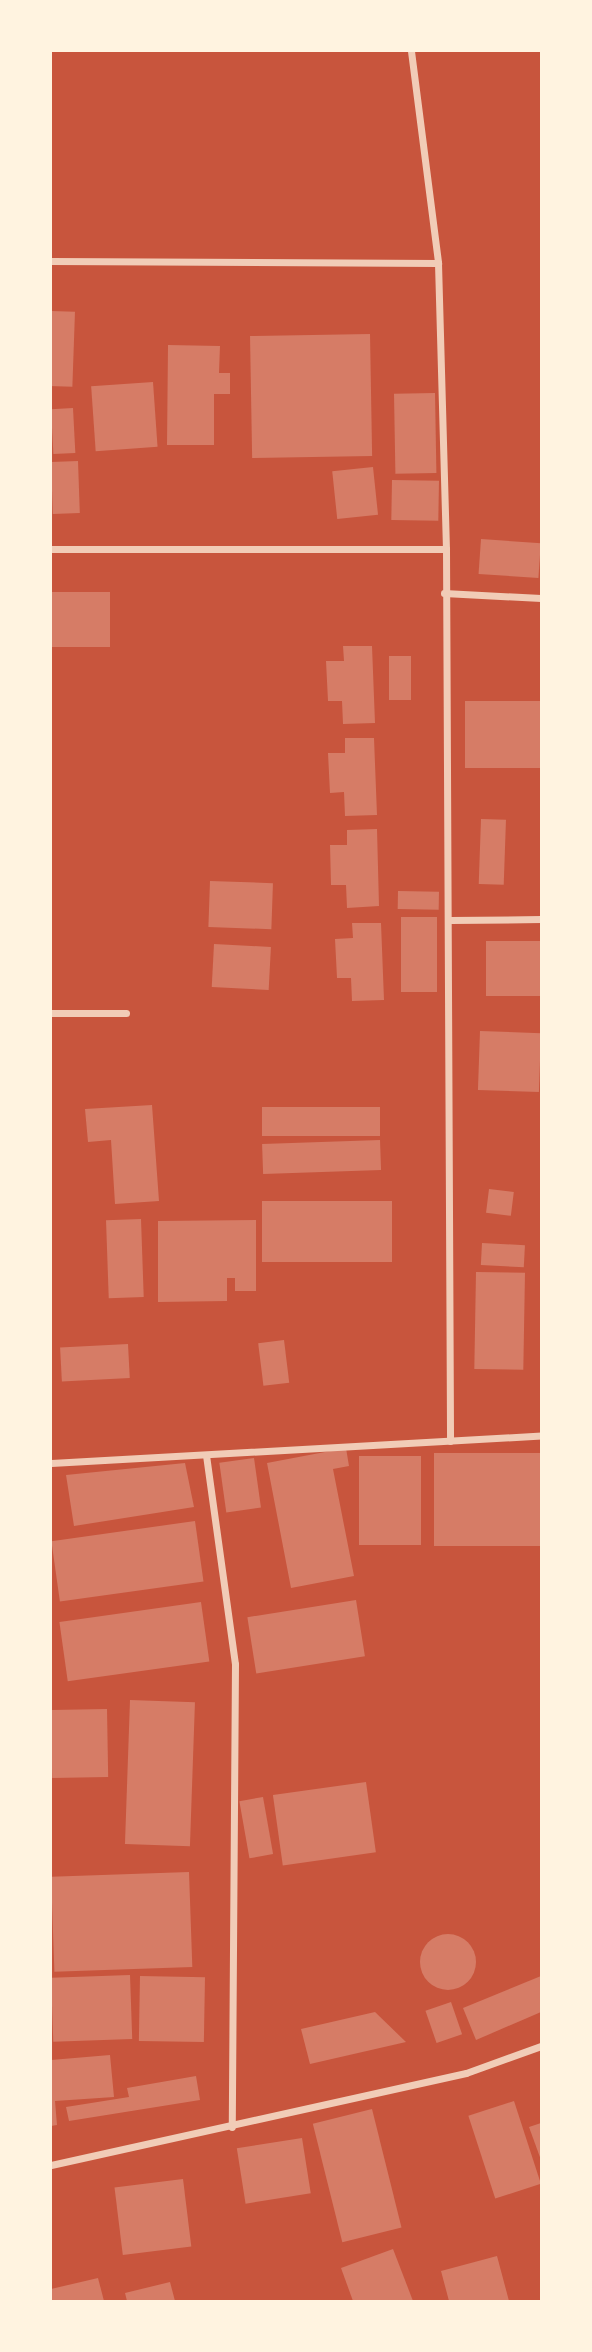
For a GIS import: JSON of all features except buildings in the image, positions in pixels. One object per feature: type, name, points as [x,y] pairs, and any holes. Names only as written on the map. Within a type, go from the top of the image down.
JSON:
[{"type":"street","points":[[411,51],[438,263],[446,549],[444,593],[450,920],[450,1441]]},
{"type":"street","points":[[51,261],[438,263]]},
{"type":"street","points":[[51,549],[446,549]]},
{"type":"street","points":[[444,593],[541,598]]},
{"type":"street","points":[[450,920],[541,919]]},
{"type":"street","points":[[51,1013],[126,1013]]},
{"type":"street","points":[[51,1463],[541,1436]]},
{"type":"street","points":[[206,1455],[236,1664],[230,1867],[232,2127]]},
{"type":"street","points":[[51,2165],[466,2073],[541,2046]]}]
